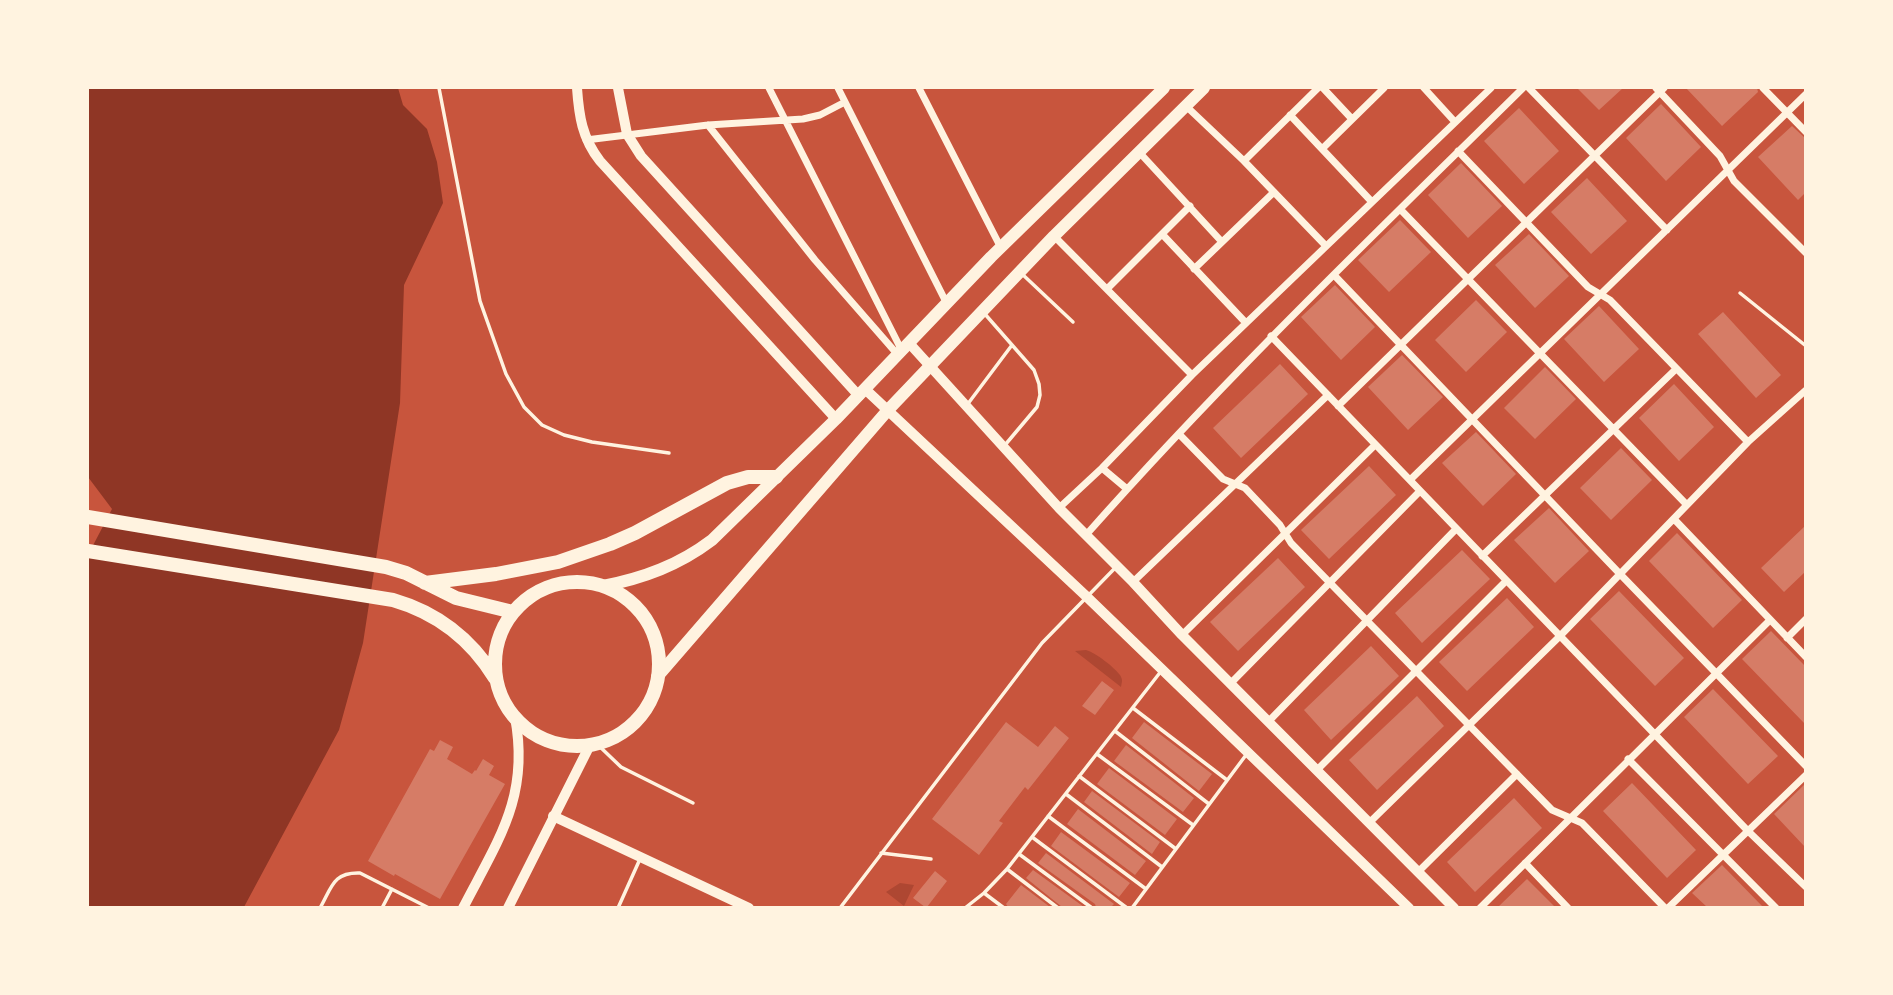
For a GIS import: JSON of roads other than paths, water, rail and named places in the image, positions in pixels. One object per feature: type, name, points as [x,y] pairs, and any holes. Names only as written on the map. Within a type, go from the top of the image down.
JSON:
[{"type":"highway","points":[[425,583],[496,574],[558,562],[635,533],[727,483],[748,477],[776,477]]},
{"type":"highway","points":[[88,517],[386,567],[406,573],[456,597],[513,612]]},
{"type":"highway","points":[[88,551],[393,600],[424,611],[453,629],[477,652],[496,679]]},
{"type":"highway","points":[[582,582],[603,586],[628,600],[647,622],[657,648],[657,677],[650,698],[638,718],[621,733],[594,744],[562,744],[549,741],[524,727],[503,699],[496,679],[495,665],[499,636],[513,612],[535,593],[561,583],[582,582]]},
{"type":"main road","points":[[603,586],[661,570],[693,554],[712,540],[862,393],[1001,248],[1164,88]]},
{"type":"main road","points":[[657,677],[888,410],[1054,236],[1204,88]]},
{"type":"main road","points":[[463,908],[500,836],[514,801],[519,747],[514,717]]},
{"type":"main road","points":[[508,908],[594,744]]},
{"type":"street","points":[[577,88],[578,112],[586,140],[600,161],[836,419]]},
{"type":"street","points":[[618,88],[627,134],[640,156],[862,393],[888,410],[1087,597],[1409,908]]},
{"type":"street","points":[[769,88],[903,350]]},
{"type":"street","points":[[838,88],[947,304]]},
{"type":"street","points":[[919,88],[1001,248]]},
{"type":"street","points":[[1244,161],[1320,88],[1352,120]]},
{"type":"street","points":[[1322,149],[1384,88]]},
{"type":"street","points":[[1424,88],[1455,122]]},
{"type":"street","points":[[1059,508],[1102,468],[1192,375],[1491,88]]},
{"type":"street","points":[[1086,536],[1271,337],[1523,88]]},
{"type":"street","points":[[1529,88],[1667,230]]},
{"type":"street","points":[[1763,88],[1805,132]]},
{"type":"street","points":[[1338,406],[1660,89],[1720,156],[1734,181],[1805,253]]},
{"type":"street","points":[[1410,480],[1805,94]]},
{"type":"street","points":[[586,140],[708,125],[785,121],[820,115],[845,102]]},
{"type":"street","points":[[1186,106],[1244,161],[1326,246]]},
{"type":"street","points":[[1290,115],[1372,202]]},
{"type":"street","points":[[708,125],[815,260],[903,350],[930,366],[1059,508],[1133,582],[1181,635],[1452,907]]},
{"type":"street","points":[[1458,151],[1588,287],[1610,300],[1748,442]]},
{"type":"street","points":[[1139,152],[1222,242]]},
{"type":"street","points":[[1194,269],[1274,192]]},
{"type":"street","points":[[1108,288],[1190,206]]},
{"type":"street","points":[[1400,209],[1687,505]]},
{"type":"street","points":[[1162,234],[1246,323]]},
{"type":"street","points":[[1054,236],[1192,375]]},
{"type":"street","points":[[1334,275],[1805,766]]},
{"type":"street","points":[[1271,337],[1805,887]]},
{"type":"street","points":[[1482,555],[1676,369]]},
{"type":"street","points":[[1369,823],[1560,636],[1748,442],[1805,390]]},
{"type":"street","points":[[1133,582],[1328,395]]},
{"type":"street","points":[[1179,434],[1223,479],[1245,488],[1280,525],[1291,543],[1552,810],[1582,823],[1667,908],[1805,775]]},
{"type":"street","points":[[1181,635],[1375,445]]},
{"type":"street","points":[[1102,468],[1127,489]]},
{"type":"street","points":[[1230,684],[1420,491]]},
{"type":"street","points":[[1674,519],[1805,657]]},
{"type":"street","points":[[1268,722],[1457,529]]},
{"type":"street","points":[[1317,770],[1507,581]]},
{"type":"street","points":[[1787,638],[1805,619]]},
{"type":"street","points":[[1480,908],[1770,620]]},
{"type":"street","points":[[1628,760],[1776,908]]},
{"type":"street","points":[[1418,872],[1517,774]]},
{"type":"street","points":[[554,816],[749,908]]},
{"type":"street","points":[[1525,863],[1568,908]]},
{"type":"lane","points":[[439,88],[480,301],[506,374],[524,407],[542,425],[564,435],[592,442],[669,453]]},
{"type":"lane","points":[[1020,272],[1073,322]]},
{"type":"lane","points":[[1740,293],[1805,346]]},
{"type":"lane","points":[[983,311],[1034,370],[1040,384],[1037,407],[1003,447]]},
{"type":"lane","points":[[966,407],[1012,345]]},
{"type":"lane","points":[[840,908],[1042,643],[1117,566]]},
{"type":"lane","points":[[965,908],[1007,869],[1162,670]]},
{"type":"lane","points":[[1133,708],[1227,780]]},
{"type":"lane","points":[[1115,731],[1209,804]]},
{"type":"lane","points":[[594,744],[621,767],[693,803]]},
{"type":"lane","points":[[1132,908],[1248,752]]},
{"type":"lane","points":[[1097,754],[1193,825]]},
{"type":"lane","points":[[1080,776],[1176,849]]},
{"type":"lane","points":[[1066,794],[1162,867]]},
{"type":"lane","points":[[1048,816],[1146,889]]},
{"type":"lane","points":[[1032,837],[1126,908]]},
{"type":"lane","points":[[881,853],[931,859]]},
{"type":"lane","points":[[1019,854],[1092,908]]},
{"type":"lane","points":[[618,908],[641,857]]},
{"type":"lane","points":[[1007,869],[1058,908]]},
{"type":"lane","points":[[320,908],[337,877],[348,873],[360,873],[429,908]]},
{"type":"lane","points":[[382,908],[392,889]]},
{"type":"lane","points":[[984,893],[1004,908]]}]
